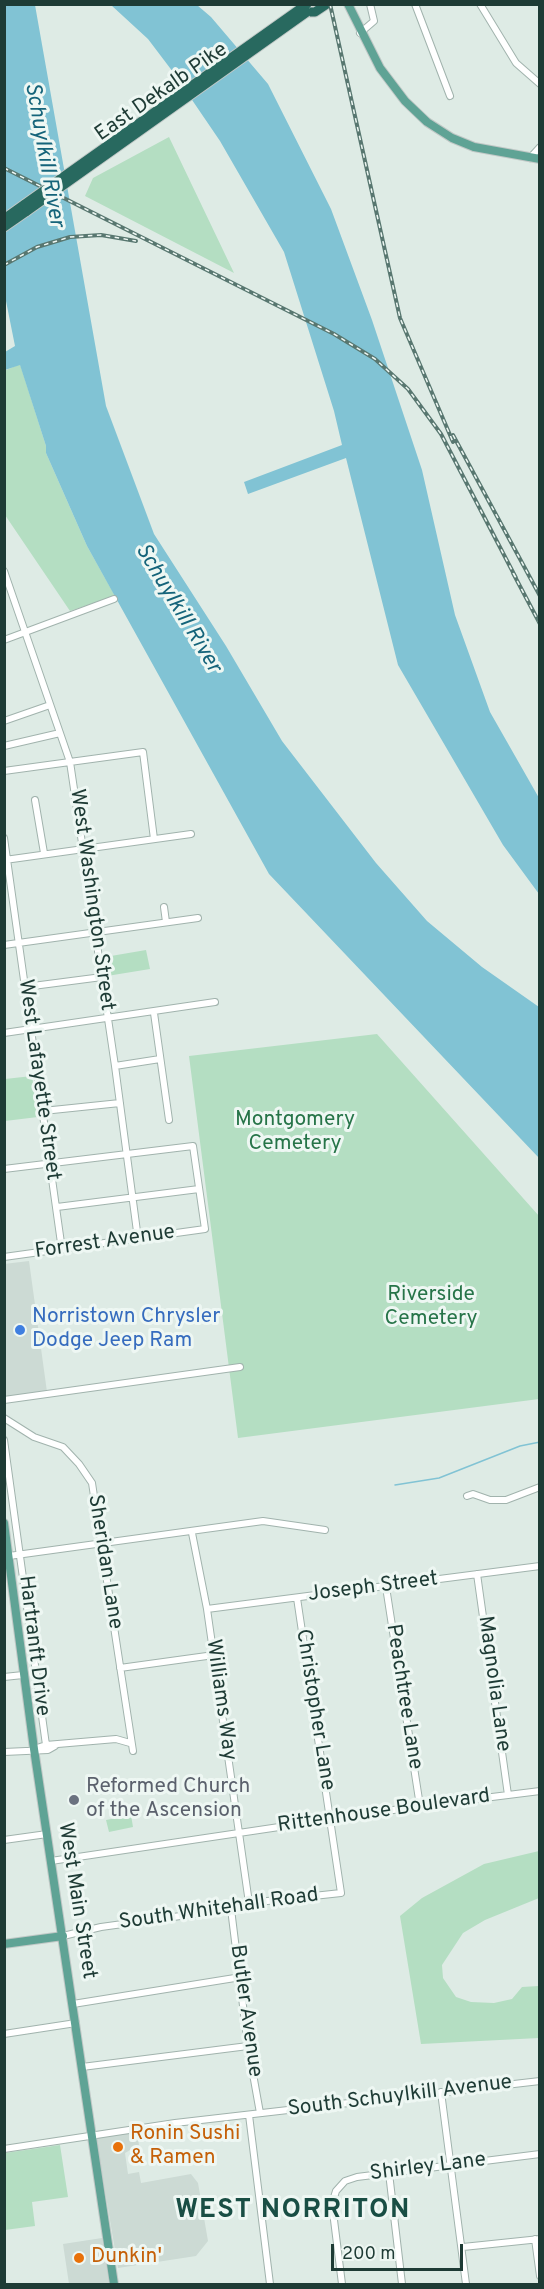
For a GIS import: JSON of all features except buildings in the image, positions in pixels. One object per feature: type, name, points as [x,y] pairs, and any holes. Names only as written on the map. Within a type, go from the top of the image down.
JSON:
[{"type":"highway","name":"East Dekalb Pike","points":[[26,207],[307,8],[318,4]]},
{"type":"highway","points":[[307,8],[315,12],[327,4]]},
{"type":"highway","points":[[4,219],[26,207]]},
{"type":"highway","points":[[4,227],[26,207]]},
{"type":"main road","points":[[348,4],[360,33],[393,86],[410,107],[434,126],[474,147],[540,159]]},
{"type":"main road","name":"West Main Street","points":[[4,1523],[23,1675],[114,2284]]},
{"type":"main road","points":[[4,1944],[63,1936]]},
{"type":"street","points":[[360,33],[374,21],[370,4]]},
{"type":"street","points":[[415,4],[450,96]]},
{"type":"street","points":[[480,4],[510,55],[539,83]]},
{"type":"street","points":[[530,158],[540,147]]},
{"type":"street","name":"West Washington Street","points":[[4,571],[70,762],[138,1239]]},
{"type":"street","points":[[4,640],[114,599]]},
{"type":"street","points":[[4,721],[50,705]]},
{"type":"street","points":[[4,746],[60,733]]},
{"type":"street","points":[[4,771],[142,752],[154,838]]},
{"type":"street","points":[[35,800],[44,853]]},
{"type":"street","points":[[6,859],[190,834]]},
{"type":"street","name":"West Lafayette Street","points":[[4,838],[62,1250]]},
{"type":"street","points":[[164,907],[166,922]]},
{"type":"street","points":[[4,945],[198,918]]},
{"type":"street","points":[[25,987],[102,976]]},
{"type":"street","points":[[4,1033],[154,1013],[215,1002]]},
{"type":"street","points":[[154,1013],[169,1120]]},
{"type":"street","points":[[115,1066],[160,1059]]},
{"type":"street","points":[[43,1111],[120,1103]]},
{"type":"street","points":[[4,1169],[193,1146],[199,1190],[57,1207]]},
{"type":"street","name":"Forrest Avenue","points":[[4,1257],[205,1229],[199,1190]]},
{"type":"street","points":[[4,1400],[240,1367]]},
{"type":"street","name":"Sheridan Lane","points":[[4,1418],[34,1437],[63,1447],[92,1483],[132,1751]]},
{"type":"street","name":"Hartranft Drive","points":[[4,1440],[46,1745]]},
{"type":"street","points":[[467,1496],[473,1494],[494,1500],[506,1500],[540,1487]]},
{"type":"street","points":[[9,1556],[192,1533],[263,1521],[325,1530]]},
{"type":"street","name":"Williams Way","points":[[192,1533],[207,1610],[249,1904]]},
{"type":"street","name":"Joseph Street","points":[[207,1610],[540,1566]]},
{"type":"street","name":"Magnolia Lane","points":[[477,1574],[508,1795]]},
{"type":"street","name":"Peachtree Lane","points":[[386,1587],[420,1806]]},
{"type":"street","name":"Christopher Lane","points":[[297,1598],[332,1820],[341,1893]]},
{"type":"street","points":[[120,1668],[213,1654]]},
{"type":"street","points":[[4,1677],[23,1675]]},
{"type":"street","points":[[116,1739],[129,1730]]},
{"type":"street","points":[[34,1749],[46,1745],[116,1739],[130,1743]]},
{"type":"street","points":[[4,1752],[48,1750],[55,1746]]},
{"type":"street","name":"Rittenhouse Boulevard","points":[[51,1861],[420,1806],[540,1791]]},
{"type":"street","points":[[4,1840],[47,1834]]},
{"type":"street","name":"South Whitehall Road","points":[[63,1936],[101,1927],[231,1909],[249,1904],[341,1893]]},
{"type":"street","name":"Butler Avenue","points":[[231,1909],[248,2046],[260,2114]]},
{"type":"street","points":[[73,2004],[241,1977]]},
{"type":"street","points":[[4,2034],[76,2023]]},
{"type":"street","points":[[82,2067],[248,2046]]},
{"type":"street","name":"South Schuylkill Avenue","points":[[4,2149],[249,2115],[540,2081]]},
{"type":"street","points":[[441,2092],[463,2247],[466,2284]]},
{"type":"street","points":[[249,2115],[270,2284]]},
{"type":"street","name":"Shirley Lane","points":[[342,2284],[332,2204],[336,2191],[345,2181],[389,2173],[540,2154]]},
{"type":"street","points":[[389,2173],[402,2284]]},
{"type":"street","points":[[463,2247],[537,2239],[540,2276]]},
{"type":"shaded area","points":[[29,1261],[47,1392],[5,1397],[4,1264]]},
{"type":"shaded area","points":[[137,2132],[139,2145],[125,2153],[128,2174],[139,2172],[141,2183],[191,2174],[198,2183],[208,2241],[196,2256],[118,2268],[96,2137]]},
{"type":"shaded area","points":[[102,2238],[109,2284],[69,2284],[63,2244]]},
{"type":"green space","points":[[169,137],[234,273],[85,196],[93,178]]},
{"type":"green space","points":[[20,364],[46,446],[46,453],[87,546],[115,596],[70,611],[5,515],[4,371]]},
{"type":"green space","points":[[146,950],[150,969],[107,976],[105,957]]},
{"type":"green space","points":[[377,1034],[539,1216],[539,1399],[238,1438],[189,1056]]},
{"type":"green space","points":[[32,1076],[38,1117],[5,1121],[5,1079]]},
{"type":"green space","points":[[131,1815],[133,1827],[109,1832],[106,1820]]},
{"type":"green space","points":[[539,1851],[539,1898],[485,1920],[463,1933],[442,1965],[443,1978],[456,1997],[471,2002],[494,2003],[512,1999],[522,1987],[539,1986],[539,2038],[421,2044],[400,1916],[422,1898],[484,1864]]},
{"type":"green space","points":[[60,2145],[68,2197],[32,2202],[35,2226],[5,2230],[5,2153]]},
{"type":"water","name":"Schuylkill River","points":[[5,5],[35,5],[106,406],[154,534],[226,646],[282,741],[376,863],[427,921],[482,967],[539,1007],[539,1158],[269,874],[87,546],[46,453],[46,446],[20,365],[5,370],[5,352],[15,346],[4,291]]},
{"type":"water","points":[[111,5],[197,5],[211,17],[268,84],[331,209],[372,320],[422,470],[455,615],[490,712],[539,798],[539,894],[503,845],[398,665],[346,458],[248,494],[244,482],[342,445],[334,411],[284,252],[220,141],[173,72],[148,39]]},
{"type":"waterway","points":[[395,1485],[439,1478],[520,1446],[540,1442]]},
{"type":"railway","points":[[330,4],[400,318],[453,442]]},
{"type":"railway","points":[[4,168],[334,334],[375,359],[408,389],[441,434],[516,578]]},
{"type":"railway","points":[[4,265],[37,247],[70,237],[101,235],[136,241]]},
{"type":"railway","points":[[453,435],[540,596]]},
{"type":"railway","points":[[513,573],[540,624]]},
{"type":"place","name":"Norristown Chrysler Dodge Jeep Ram","points":[[20,1330]]},
{"type":"place","name":"Reformed Church of the Ascension","points":[[74,1800]]},
{"type":"place","name":"Ronin Sushi & Ramen","points":[[118,2147]]},
{"type":"place","name":"Dunkin'","points":[[79,2258]]},
{"type":"district","name":"WEST NORRITON","points":[[293,2212]]},
{"type":"park label","name":"Montgomery Cemetery","points":[[295,1133]]},
{"type":"park label","name":"Riverside Cemetery","points":[[431,1308]]}]
